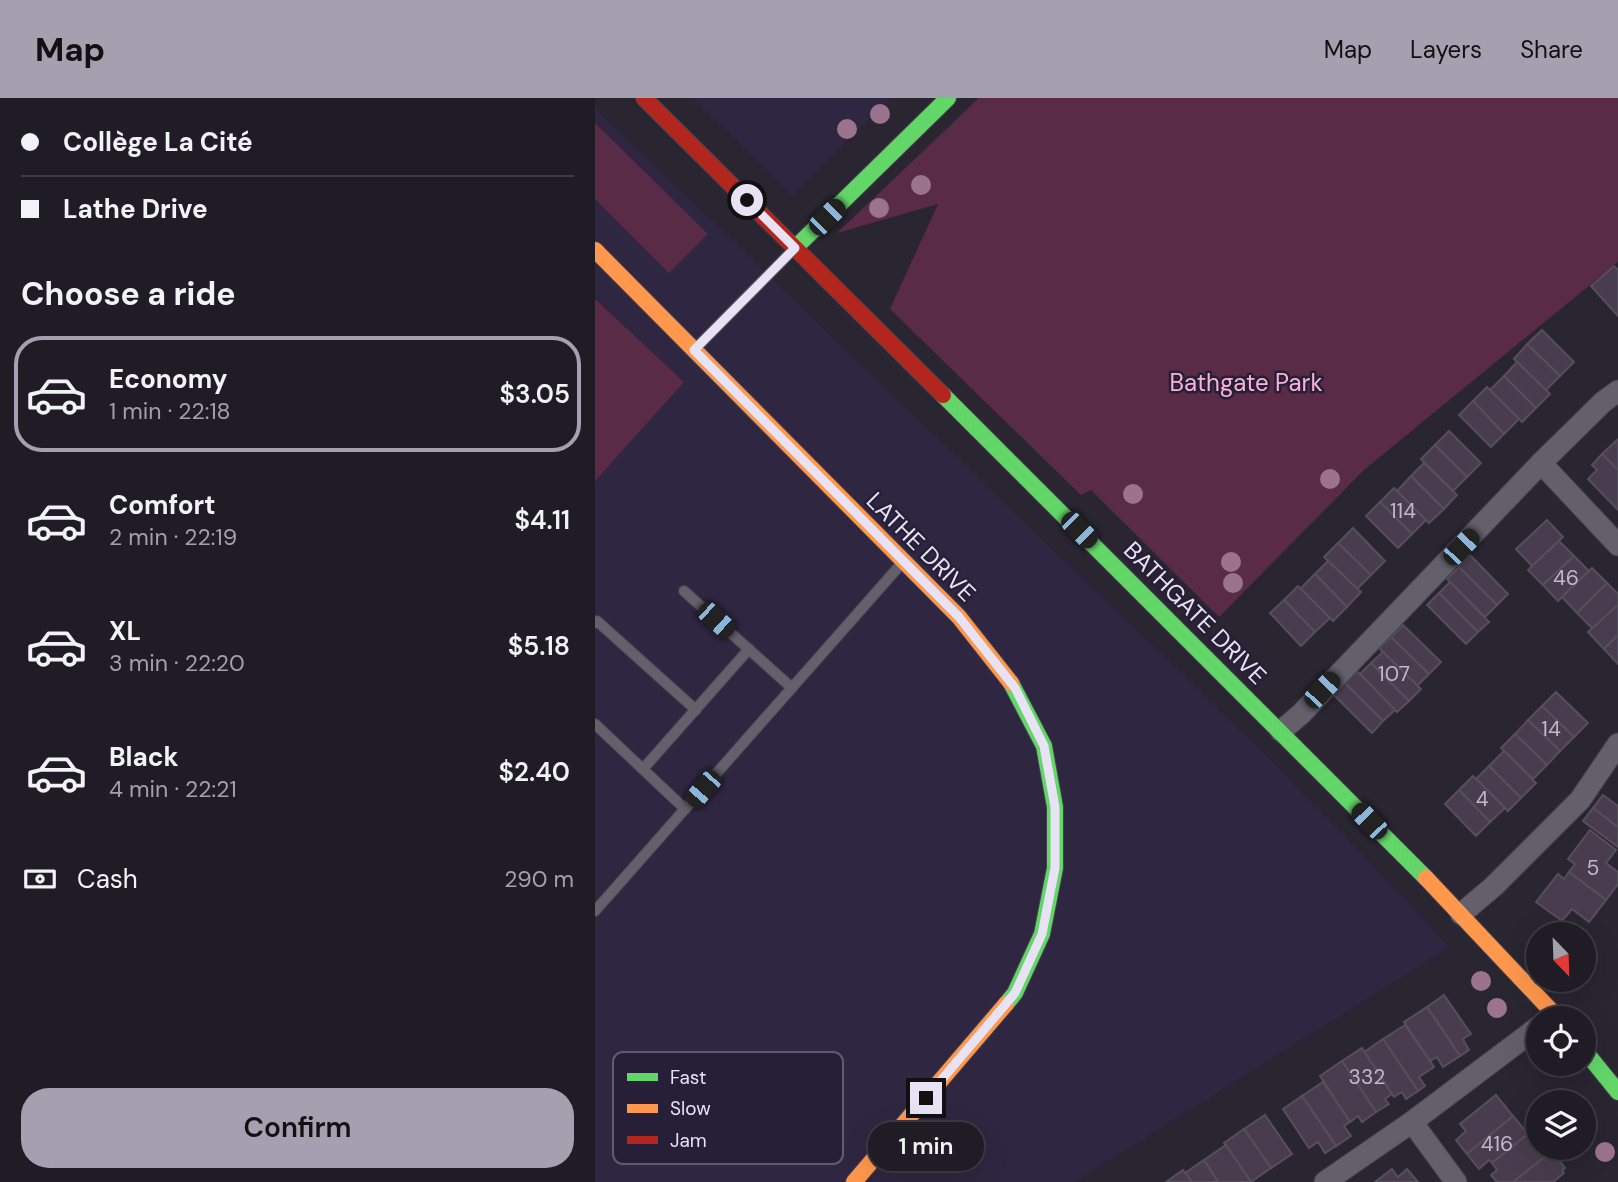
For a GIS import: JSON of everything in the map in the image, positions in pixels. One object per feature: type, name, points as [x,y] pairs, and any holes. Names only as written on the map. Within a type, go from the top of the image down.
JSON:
[{"type":"street","name":"BATHGATE DRIVE","points":[[644,98],[1281,731],[1461,914],[1538,1006]]},
{"type":"street","points":[[795,248],[948,98]]},
{"type":"street","name":"LATHE DRIVE","points":[[595,250],[959,617],[1015,688],[1044,746],[1055,807],[1055,868],[1042,934],[1015,993],[854,1182]]},
{"type":"street","points":[[1281,731],[1301,714],[1541,463],[1603,402],[1618,391]]},
{"type":"street","points":[[1541,463],[1618,545]]},
{"type":"street","points":[[1461,914],[1494,886],[1580,800],[1618,744]]},
{"type":"street","points":[[1325,1182],[1526,1038]]},
{"type":"street","points":[[1596,1065],[1618,1092]]},
{"type":"street","points":[[1412,1122],[1456,1182]]},
{"type":"lane","points":[[694,350],[795,248]]},
{"type":"lane","points":[[595,911],[904,561]]},
{"type":"lane","points":[[684,591],[792,688]]},
{"type":"lane","points":[[595,624],[597,621],[696,710]]},
{"type":"lane","points":[[643,769],[749,649]]},
{"type":"lane","points":[[595,724],[685,809]]},
{"type":"shaded area","points":[[694,98],[890,98],[792,195]]},
{"type":"shaded area","points":[[595,108],[1270,759],[1450,947],[1075,1182],[595,1182]]},
{"type":"green space","name":"Bathgate Park","points":[[979,98],[1618,98],[1618,262],[1364,470],[1219,617],[1091,490],[1081,495],[890,309],[938,204],[837,233]]},
{"type":"green space","points":[[595,123],[708,234],[669,273],[595,199]]},
{"type":"green space","points":[[595,299],[684,382],[595,481]]},
{"type":"building","points":[[1614,266],[1618,270],[1618,316],[1591,286]]},
{"type":"building","points":[[1542,330],[1574,362],[1560,376],[1527,344]]},
{"type":"building","points":[[1527,344],[1560,376],[1546,390],[1514,359]]},
{"type":"building","points":[[1517,362],[1550,394],[1536,408],[1504,376]]},
{"type":"building","points":[[1504,376],[1536,408],[1522,422],[1490,390]]},
{"type":"building","points":[[1487,387],[1519,419],[1504,434],[1473,401]]},
{"type":"building","points":[[1473,401],[1504,434],[1491,447],[1459,415]]},
{"type":"building","points":[[1449,431],[1481,463],[1467,477],[1435,445]]},
{"type":"building","points":[[1618,439],[1618,470],[1602,454]]},
{"type":"building","points":[[1435,445],[1467,477],[1453,491],[1421,459]]},
{"type":"building","points":[[1602,454],[1618,470],[1618,510],[1588,479],[1597,470],[1592,465]]},
{"type":"building","points":[[1424,463],[1457,495],[1444,509],[1411,476]]},
{"type":"building","points":[[1411,476],[1444,509],[1429,523],[1397,491]]},
{"type":"building","points":[[1394,488],[1426,520],[1412,534],[1380,502]]},
{"type":"building","points":[[1380,502],[1412,534],[1398,548],[1366,516]]},
{"type":"building","points":[[1547,520],[1563,537],[1532,566],[1516,549]]},
{"type":"building","points":[[1353,528],[1385,561],[1371,575],[1338,543]]},
{"type":"building","points":[[1559,541],[1574,556],[1543,585],[1528,570]]},
{"type":"building","points":[[1338,543],[1371,575],[1357,589],[1324,557]]},
{"type":"building","points":[[1470,555],[1508,594],[1497,605],[1459,567]]},
{"type":"building","points":[[1574,556],[1589,571],[1558,601],[1543,585]]},
{"type":"building","points":[[1328,561],[1361,592],[1347,607],[1315,574]]},
{"type":"building","points":[[1459,567],[1497,605],[1485,617],[1447,579]]},
{"type":"building","points":[[1592,568],[1607,583],[1577,613],[1562,597]]},
{"type":"building","points":[[1315,574],[1347,607],[1333,621],[1300,589]]},
{"type":"building","points":[[1450,582],[1489,622],[1478,632],[1439,593]]},
{"type":"building","points":[[1607,583],[1618,594],[1618,605],[1593,629],[1577,613]]},
{"type":"building","points":[[1298,586],[1330,618],[1315,632],[1284,600]]},
{"type":"building","points":[[1439,593],[1478,632],[1466,644],[1427,605]]},
{"type":"building","points":[[1284,600],[1315,632],[1301,646],[1270,613]]},
{"type":"building","points":[[1618,605],[1618,635],[1604,649],[1588,632]]},
{"type":"building","points":[[1403,625],[1441,662],[1429,674],[1391,637]]},
{"type":"building","points":[[1618,635],[1618,664],[1604,649]]},
{"type":"building","points":[[1391,637],[1429,674],[1417,686],[1379,648]]},
{"type":"building","points":[[1383,652],[1421,689],[1409,701],[1371,663]]},
{"type":"building","points":[[1371,663],[1409,701],[1397,712],[1360,674]]},
{"type":"building","points":[[1357,671],[1395,710],[1383,721],[1345,683]]},
{"type":"building","points":[[1345,683],[1383,721],[1372,733],[1333,694]]},
{"type":"building","points":[[1556,692],[1588,723],[1574,737],[1542,706]]},
{"type":"building","points":[[1542,706],[1574,737],[1560,751],[1528,720]]},
{"type":"building","points":[[1528,720],[1560,751],[1547,765],[1515,734]]},
{"type":"building","points":[[1515,734],[1547,765],[1533,779],[1501,748]]},
{"type":"building","points":[[1504,751],[1536,783],[1521,798],[1489,766]]},
{"type":"building","points":[[1489,766],[1521,798],[1508,811],[1476,779]]},
{"type":"building","points":[[1473,776],[1505,808],[1490,822],[1459,790]]},
{"type":"building","points":[[1459,790],[1490,822],[1476,836],[1445,804]]},
{"type":"building","points":[[1603,795],[1618,806],[1618,827],[1593,808]]},
{"type":"building","points":[[1593,808],[1618,827],[1618,847],[1583,821]]},
{"type":"building","points":[[1590,830],[1616,850],[1606,863],[1618,872],[1618,884],[1606,900],[1569,872],[1575,864],[1568,859]]},
{"type":"building","points":[[1569,872],[1606,900],[1589,922],[1572,909],[1562,921],[1536,902],[1558,874],[1564,879]]},
{"type":"building","points":[[1444,995],[1471,1034],[1463,1039],[1469,1050],[1460,1056],[1427,1007]]},
{"type":"building","points":[[1427,1007],[1460,1056],[1443,1067],[1437,1057],[1430,1061],[1404,1022]]},
{"type":"building","points":[[1405,1025],[1434,1067],[1419,1077],[1425,1086],[1418,1091],[1383,1039]]},
{"type":"building","points":[[1383,1039],[1418,1091],[1406,1099],[1402,1092],[1394,1097],[1364,1052]]},
{"type":"building","points":[[1362,1048],[1392,1094],[1385,1099],[1389,1104],[1376,1112],[1342,1061]]},
{"type":"building","points":[[1342,1061],[1376,1112],[1362,1122],[1358,1116],[1350,1122],[1320,1076]]},
{"type":"building","points":[[1323,1082],[1350,1122],[1344,1126],[1351,1136],[1336,1146],[1302,1096]]},
{"type":"building","points":[[1496,1095],[1513,1116],[1467,1154],[1456,1140],[1466,1131],[1460,1124]]},
{"type":"building","points":[[1302,1096],[1336,1146],[1325,1153],[1318,1142],[1309,1148],[1283,1109]]},
{"type":"building","points":[[1265,1115],[1292,1154],[1271,1168],[1244,1129]]},
{"type":"building","points":[[1513,1116],[1526,1132],[1526,1136],[1492,1163],[1489,1160],[1479,1169],[1467,1154]]},
{"type":"building","points":[[1244,1129],[1271,1168],[1251,1182],[1224,1143]]},
{"type":"building","points":[[1526,1135],[1526,1160],[1541,1160],[1513,1182],[1497,1182],[1491,1175],[1497,1170],[1492,1163]]},
{"type":"building","points":[[1226,1145],[1251,1182],[1218,1182],[1204,1160]]},
{"type":"building","points":[[1204,1160],[1218,1182],[1192,1182],[1185,1173]]},
{"type":"building","points":[[1541,1160],[1559,1160],[1565,1168],[1562,1171],[1564,1173],[1553,1182],[1513,1182]]},
{"type":"building","points":[[1392,1169],[1398,1177],[1407,1169],[1418,1182],[1375,1182]]},
{"type":"building","points":[[1183,1170],[1192,1182],[1166,1182]]},
{"type":"traffic: fast","points":[[795,248],[948,98]]},
{"type":"traffic: fast","points":[[943,395],[1426,878]]},
{"type":"traffic: fast","points":[[1006,1004],[1015,993],[1042,934],[1055,868],[1055,807],[1044,746],[1011,683]]},
{"type":"traffic: fast","points":[[1596,1065],[1618,1092]]},
{"type":"traffic: slow","points":[[595,250],[959,617],[1011,683]]},
{"type":"traffic: slow","points":[[1426,878],[1547,1006]]},
{"type":"traffic: slow","points":[[854,1182],[1006,1004]]},
{"type":"traffic: jam","points":[[644,98],[943,395]]},
{"type":"route","points":[[747,200],[795,248],[694,350],[959,617],[1015,688],[1044,746],[1055,807],[1055,868],[1042,934],[1015,993],[926,1098]]}]
